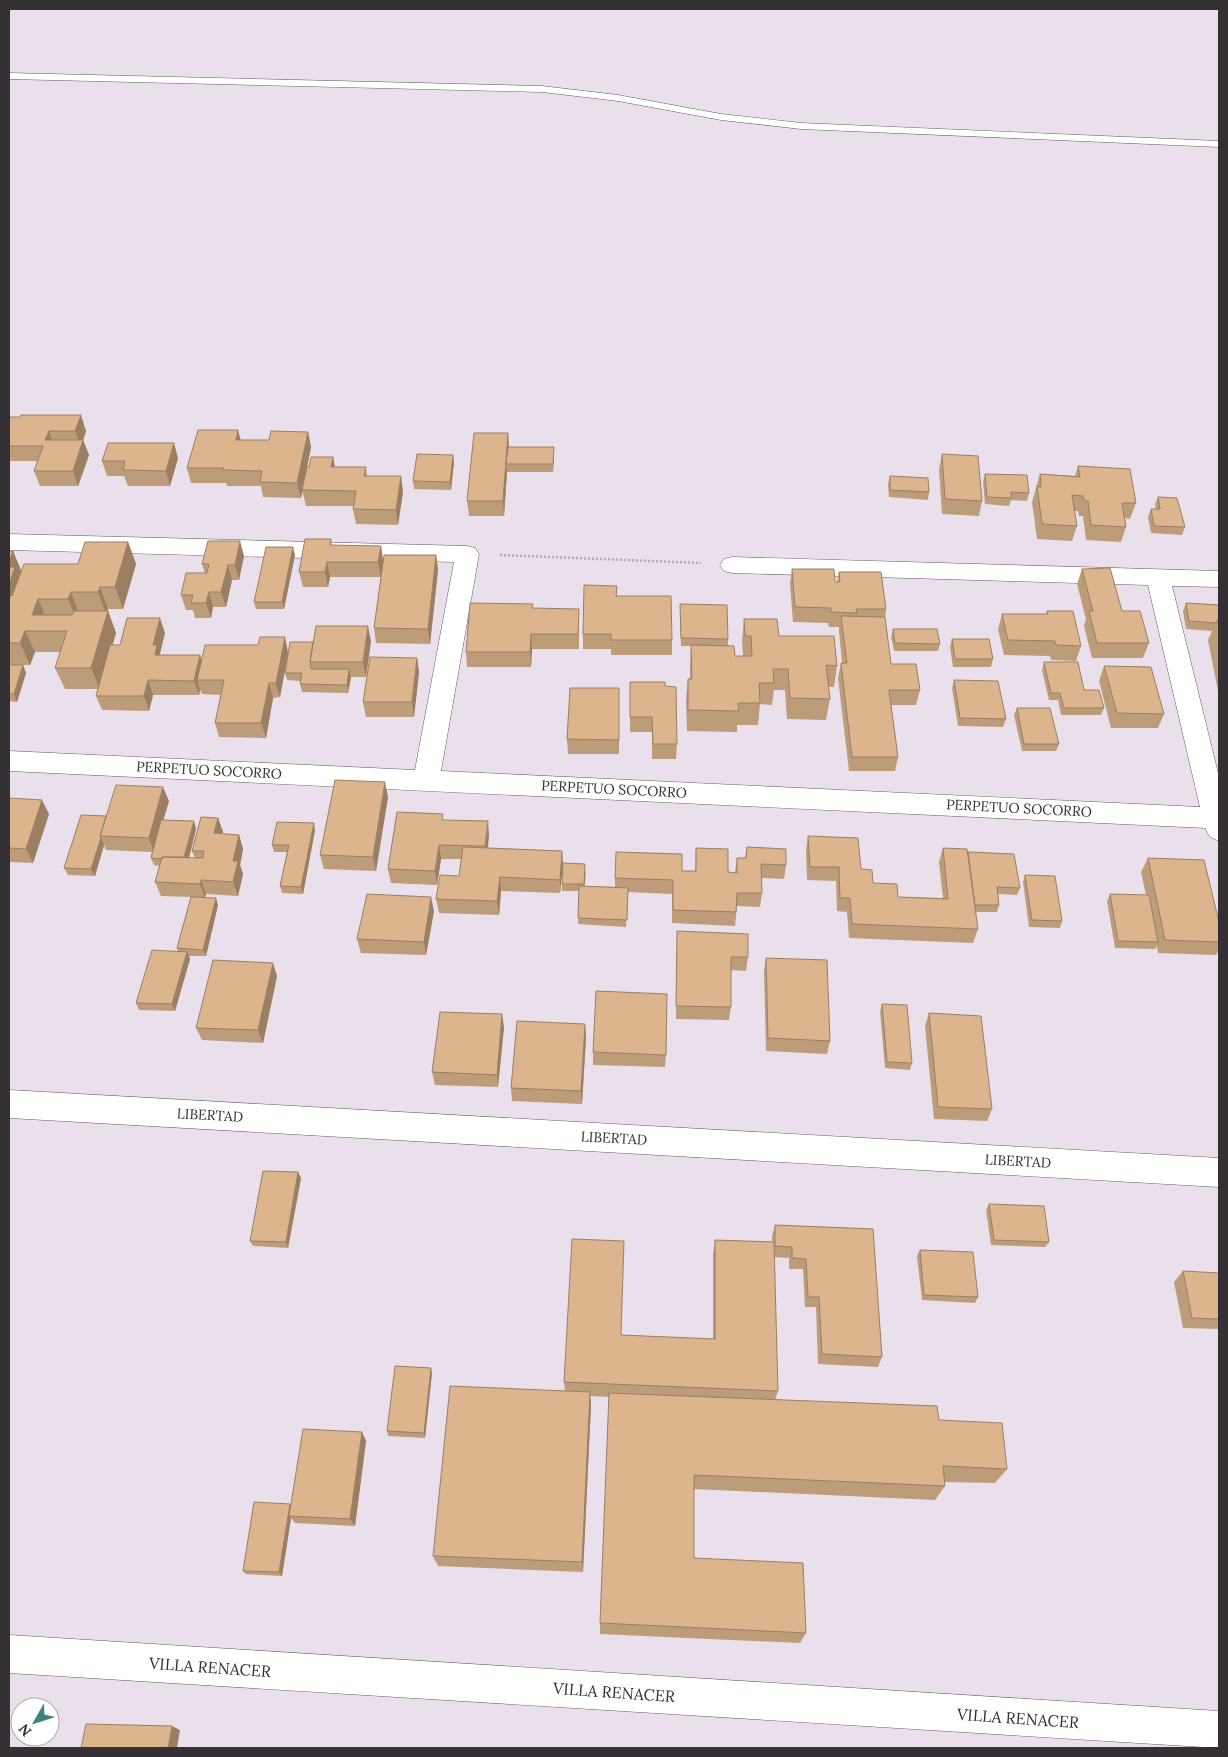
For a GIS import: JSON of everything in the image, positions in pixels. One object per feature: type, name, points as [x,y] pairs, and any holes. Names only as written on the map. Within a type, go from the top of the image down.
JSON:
[{"type":"street","points":[[9,542],[467,554],[426,780]]},
{"type":"street","points":[[732,565],[1219,579]]},
{"type":"street","points":[[1158,577],[1218,822]]},
{"type":"street","name":"PERPETUO SOCORRO","points":[[9,761],[426,780],[1218,822]]},
{"type":"street","name":"LIBERTAD","points":[[9,1104],[1219,1173]]},
{"type":"street","name":"VILLA RENACER","points":[[9,1654],[1219,1730]]},
{"type":"lane","points":[[9,76],[542,88],[618,98],[721,117],[801,126],[1219,144]]},
{"type":"path","points":[[467,554],[732,565]]},
{"type":"building","points":[[21,415],[81,415],[75,431],[49,431],[45,440],[83,440],[73,471],[34,471],[43,446],[9,446],[9,417],[20,417]]},
{"type":"building","points":[[198,430],[238,430],[236,440],[269,440],[271,431],[308,432],[297,483],[260,482],[262,471],[187,468]]},
{"type":"building","points":[[474,433],[508,433],[503,501],[467,501]]},
{"type":"building","points":[[108,443],[174,443],[166,471],[123,470],[125,461],[102,461]]},
{"type":"building","points":[[508,447],[554,447],[553,464],[506,464]]},
{"type":"building","points":[[417,454],[453,455],[450,482],[413,481]]},
{"type":"building","points":[[942,454],[978,456],[982,501],[945,499]]},
{"type":"building","points":[[311,457],[333,457],[331,467],[366,467],[364,476],[401,476],[396,510],[353,509],[356,491],[302,490]]},
{"type":"building","points":[[1078,466],[1130,469],[1136,503],[1122,503],[1126,527],[1091,525],[1088,501],[1084,500],[1083,496],[1072,495],[1077,526],[1042,524],[1037,486],[1041,487],[1040,474],[1080,477]]},
{"type":"building","points":[[985,474],[1027,475],[1029,493],[1011,492],[1011,498],[987,497]]},
{"type":"building","points":[[890,476],[928,478],[929,492],[890,490]]},
{"type":"building","points":[[1158,497],[1177,498],[1185,527],[1154,526],[1151,509],[1160,509]]},
{"type":"building","points":[[305,539],[331,539],[330,545],[381,546],[378,562],[327,562],[325,572],[299,572]]},
{"type":"building","points":[[208,541],[240,541],[235,565],[228,565],[221,592],[209,592],[206,603],[191,603],[193,595],[181,595],[186,573],[207,573],[209,564],[202,564]]},
{"type":"building","points":[[85,542],[128,542],[115,587],[100,587],[98,592],[71,592],[68,599],[38,599],[32,615],[72,615],[74,611],[108,611],[91,668],[55,668],[67,631],[25,631],[20,643],[9,643],[9,596],[12,596],[24,564],[78,564]]},
{"type":"building","points":[[266,547],[293,547],[282,602],[254,602]]},
{"type":"building","points":[[9,551],[13,551],[9,562]]},
{"type":"building","points":[[384,555],[436,555],[428,629],[374,628]]},
{"type":"building","points":[[9,567],[15,567],[9,585]]},
{"type":"building","points":[[1110,568],[1122,611],[1140,611],[1149,643],[1097,643],[1089,611],[1093,611],[1082,569]]},
{"type":"building","points":[[792,569],[834,569],[835,582],[840,582],[839,572],[881,572],[886,609],[856,609],[857,613],[831,612],[831,608],[795,607]]},
{"type":"building","points":[[584,585],[617,586],[616,596],[671,596],[672,640],[611,640],[611,634],[583,634]]},
{"type":"building","points":[[470,603],[533,604],[532,608],[579,609],[578,634],[531,634],[530,652],[466,652]]},
{"type":"building","points":[[1186,603],[1219,605],[1219,619],[1216,623],[1189,621]]},
{"type":"building","points":[[680,604],[727,605],[728,639],[681,638]]},
{"type":"building","points":[[1047,611],[1073,611],[1081,646],[1056,645],[1055,641],[1008,640],[1002,614],[1048,614]]},
{"type":"building","points":[[841,616],[885,617],[891,664],[916,664],[920,690],[889,690],[898,757],[852,757],[841,663],[847,663]]},
{"type":"building","points":[[127,618],[160,618],[153,645],[157,645],[155,655],[200,655],[194,681],[148,680],[144,696],[96,696],[110,645],[120,645]]},
{"type":"building","points":[[744,619],[777,619],[779,636],[834,636],[837,666],[826,665],[830,699],[790,698],[788,669],[773,669],[774,683],[759,683],[760,703],[738,703],[739,711],[688,710],[688,679],[692,679],[691,645],[734,646],[735,656],[752,656],[751,636],[745,636]]},
{"type":"building","points":[[316,626],[368,626],[363,662],[310,662]]},
{"type":"building","points":[[893,629],[937,629],[940,644],[895,643]]},
{"type":"building","points":[[260,637],[285,637],[276,683],[269,683],[261,723],[215,723],[224,680],[197,680],[205,645],[258,645]]},
{"type":"building","points":[[952,639],[989,639],[993,659],[955,659]]},
{"type":"building","points":[[290,642],[313,642],[310,662],[311,669],[349,669],[347,685],[300,684],[302,673],[285,673]]},
{"type":"building","points":[[370,657],[417,658],[412,702],[363,702]]},
{"type":"building","points":[[1044,662],[1078,662],[1084,690],[1099,690],[1104,708],[1064,708],[1060,693],[1051,693]]},
{"type":"building","points":[[9,665],[23,665],[14,694],[9,694]]},
{"type":"building","points":[[1104,666],[1151,667],[1164,714],[1117,713]]},
{"type":"building","points":[[954,680],[998,681],[1006,719],[960,718]]},
{"type":"building","points":[[630,682],[665,682],[665,686],[676,687],[677,744],[653,744],[652,717],[630,717]]},
{"type":"building","points":[[570,688],[619,688],[619,740],[567,739]]},
{"type":"building","points":[[1017,708],[1050,708],[1059,744],[1024,744]]},
{"type":"building","points":[[335,780],[385,782],[373,857],[320,855]]},
{"type":"building","points":[[116,785],[163,787],[149,838],[100,836]]},
{"type":"building","points":[[9,798],[42,800],[26,849],[9,848]]},
{"type":"building","points":[[397,812],[443,814],[442,820],[488,821],[485,846],[439,845],[435,871],[388,869]]},
{"type":"building","points":[[81,815],[106,816],[101,838],[91,869],[64,868]]},
{"type":"building","points":[[201,817],[218,818],[214,833],[239,835],[233,861],[238,861],[233,882],[201,880],[200,884],[155,882],[162,857],[203,858],[204,851],[192,851]]},
{"type":"building","points":[[161,820],[194,821],[184,857],[151,858]]},
{"type":"building","points":[[277,822],[314,823],[301,887],[280,886],[289,845],[272,845]]},
{"type":"building","points":[[808,836],[858,838],[861,869],[872,870],[873,883],[897,884],[898,897],[948,899],[943,848],[967,849],[978,929],[852,924],[850,898],[840,898],[839,867],[810,867]]},
{"type":"building","points":[[463,847],[562,851],[560,880],[500,877],[497,901],[436,899],[440,875],[459,876]]},
{"type":"building","points":[[747,847],[786,849],[786,865],[761,864],[762,893],[737,893],[736,912],[673,910],[673,880],[615,878],[616,852],[682,854],[682,871],[696,871],[696,848],[728,849],[728,872],[737,873],[737,858],[746,858]]},
{"type":"building","points":[[968,852],[1014,854],[1020,888],[997,887],[999,905],[975,905]]},
{"type":"building","points":[[1148,858],[1204,860],[1219,922],[1219,942],[1165,940]]},
{"type":"building","points":[[563,863],[585,864],[584,884],[562,884]]},
{"type":"building","points":[[1025,875],[1055,876],[1062,921],[1032,920]]},
{"type":"building","points":[[579,886],[628,888],[627,920],[578,918]]},
{"type":"building","points":[[367,894],[431,897],[424,942],[357,939]]},
{"type":"building","points":[[1110,894],[1149,895],[1158,942],[1118,941]]},
{"type":"building","points":[[191,897],[216,898],[203,950],[177,948]]},
{"type":"building","points":[[677,931],[748,934],[748,957],[731,957],[731,1007],[676,1006]]},
{"type":"building","points":[[152,950],[187,952],[172,1004],[136,1003]]},
{"type":"building","points":[[766,958],[827,960],[830,1041],[768,1038]]},
{"type":"building","points":[[213,960],[273,963],[258,1030],[196,1028]]},
{"type":"building","points":[[596,991],[667,994],[666,1055],[593,1052]]},
{"type":"building","points":[[882,1004],[907,1005],[912,1063],[887,1062]]},
{"type":"building","points":[[440,1012],[502,1014],[497,1075],[432,1072]]},
{"type":"building","points":[[929,1013],[981,1016],[992,1109],[938,1107]]},
{"type":"building","points":[[517,1021],[585,1024],[581,1091],[511,1088]]},
{"type":"building","points":[[263,1171],[298,1172],[286,1242],[250,1241]]},
{"type":"building","points":[[989,1204],[1044,1206],[1049,1242],[994,1240]]},
{"type":"building","points":[[775,1225],[873,1229],[882,1357],[822,1354],[819,1297],[808,1297],[806,1259],[792,1258],[792,1247],[775,1246]]},
{"type":"building","points":[[572,1239],[624,1241],[621,1335],[715,1339],[715,1240],[774,1242],[778,1391],[564,1382]]},
{"type":"building","points":[[920,1250],[973,1252],[978,1297],[924,1295]]},
{"type":"building","points":[[1183,1271],[1219,1273],[1219,1319],[1192,1318]]},
{"type":"building","points":[[395,1366],[431,1368],[424,1433],[387,1431]]},
{"type":"building","points":[[450,1386],[590,1392],[582,1562],[433,1556]]},
{"type":"building","points":[[609,1393],[937,1406],[939,1420],[1002,1423],[1007,1469],[943,1466],[945,1486],[694,1475],[694,1558],[803,1563],[806,1633],[600,1623]]},
{"type":"building","points":[[303,1429],[362,1432],[350,1519],[289,1516]]},
{"type":"building","points":[[254,1502],[290,1504],[279,1572],[243,1571]]},
{"type":"building","points":[[86,1724],[172,1726],[168,1748],[81,1748]]}]
